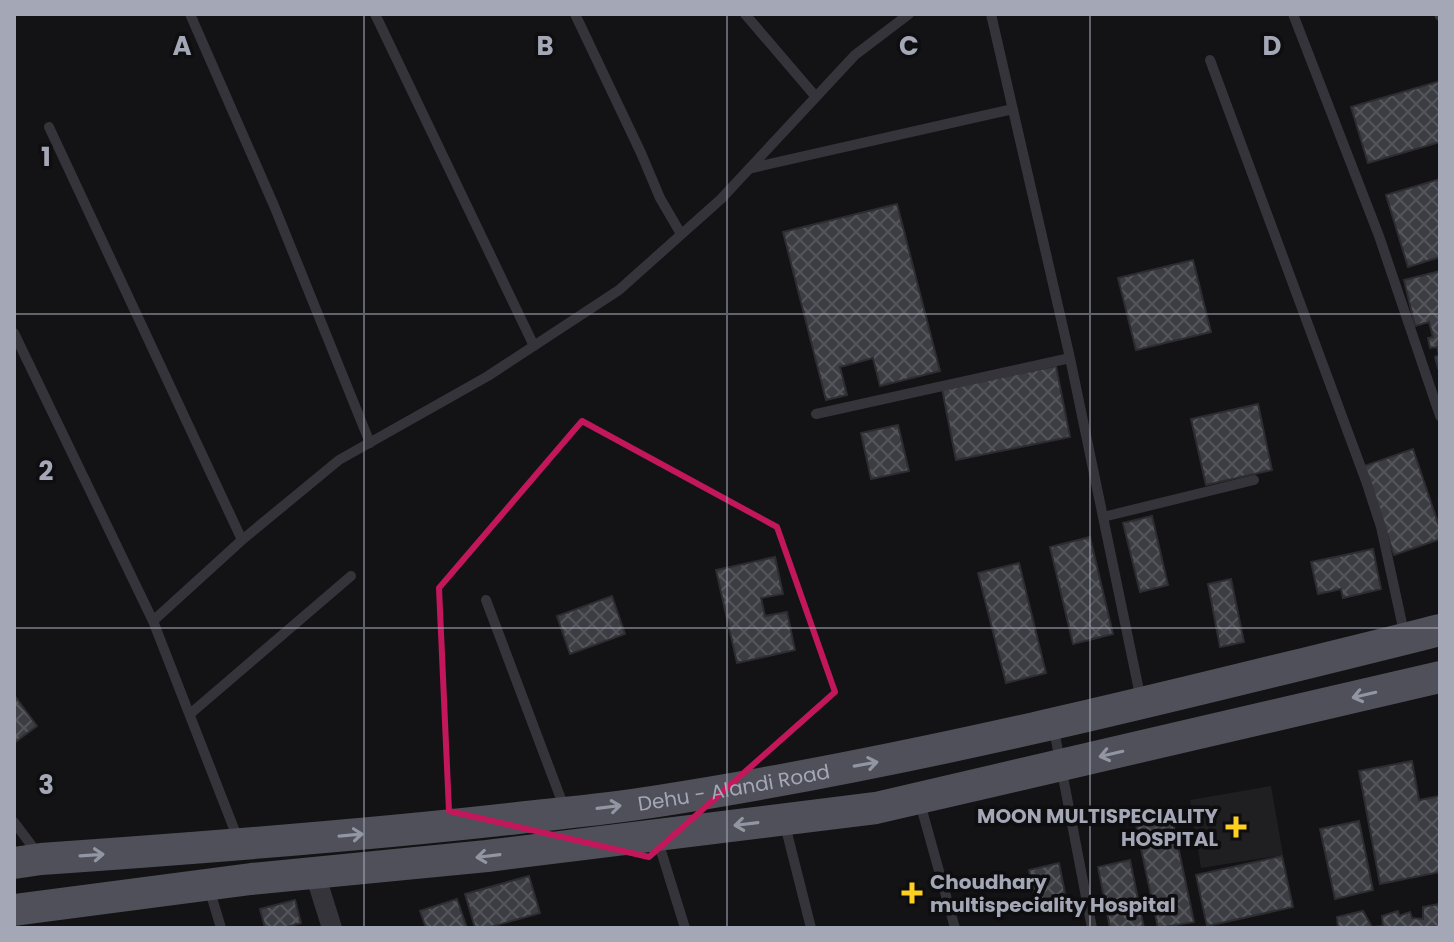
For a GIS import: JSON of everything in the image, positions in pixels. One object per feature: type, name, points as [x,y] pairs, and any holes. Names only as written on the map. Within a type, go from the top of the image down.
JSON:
[{"type":"main road","name":"Dehu - Alandi Road","points":[[571,829],[650,803],[863,765],[1142,703],[1440,630]]},
{"type":"main road","name":"Dehu - Alandi Road","points":[[28,861],[246,862],[308,857],[464,824],[656,836],[784,820],[876,808],[1440,677]]},
{"type":"main road","name":"Dehu - Alandi Road","points":[[14,910],[208,885],[246,862]]},
{"type":"street","points":[[308,857],[332,928]]},
{"type":"lane","points":[[190,14],[275,208],[370,443]]},
{"type":"lane","points":[[375,14],[534,346]]},
{"type":"lane","points":[[575,14],[660,198],[681,234]]},
{"type":"lane","points":[[745,14],[816,97]]},
{"type":"lane","points":[[153,621],[242,540],[339,460],[488,376],[619,290],[721,199],[855,55],[909,14]]},
{"type":"lane","points":[[991,14],[1070,358],[1142,703]]},
{"type":"lane","points":[[1293,14],[1379,236],[1440,416]]},
{"type":"lane","points":[[1210,60],[1366,481],[1381,527],[1405,638]]},
{"type":"lane","points":[[750,168],[1013,109]]},
{"type":"lane","points":[[49,127],[242,540]]},
{"type":"lane","points":[[14,333],[153,621],[246,862]]},
{"type":"lane","points":[[816,414],[1070,358]]},
{"type":"lane","points":[[1103,517],[1254,480]]},
{"type":"lane","points":[[190,714],[351,576]]},
{"type":"lane","points":[[486,600],[571,829]]},
{"type":"lane","points":[[1053,723],[1092,928]]},
{"type":"lane","points":[[919,798],[955,928]]},
{"type":"lane","points":[[784,820],[811,928]]},
{"type":"lane","points":[[14,822],[28,861]]},
{"type":"lane","points":[[656,836],[685,928]]},
{"type":"lane","points":[[208,885],[221,928]]},
{"type":"highlighted area","points":[[582,421],[777,527],[835,692],[649,857],[449,811],[439,588]]},
{"type":"shaded area","name":"MOON MULTISPECIALITY HOSPITAL","points":[[1271,786],[1283,855],[1201,868],[1190,800]]},
{"type":"building","points":[[1440,81],[1440,142],[1368,163],[1351,107]]},
{"type":"building","points":[[1440,179],[1440,257],[1408,267],[1386,195]]},
{"type":"building","points":[[897,204],[940,371],[880,386],[873,358],[840,367],[847,395],[826,400],[783,232]]},
{"type":"building","points":[[1193,260],[1211,332],[1136,350],[1118,278]]},
{"type":"building","points":[[1440,271],[1440,367],[1438,368],[1435,357],[1439,355],[1437,347],[1430,348],[1428,338],[1433,337],[1429,322],[1415,326],[1404,280]]},
{"type":"building","points":[[1056,366],[1070,437],[956,460],[942,389]]},
{"type":"building","points":[[1258,404],[1272,470],[1206,485],[1191,419]]},
{"type":"building","points":[[898,425],[909,471],[871,479],[861,433]]},
{"type":"building","points":[[1413,449],[1440,529],[1440,539],[1394,555],[1364,466]]},
{"type":"building","points":[[1152,516],[1168,585],[1140,592],[1123,523]]},
{"type":"building","points":[[1090,537],[1113,634],[1073,644],[1050,547]]},
{"type":"building","points":[[1373,549],[1381,589],[1343,598],[1341,589],[1318,594],[1311,562]]},
{"type":"building","points":[[775,557],[783,594],[761,598],[765,616],[787,612],[795,650],[737,663],[716,570]]},
{"type":"building","points":[[1019,563],[1046,673],[1006,683],[978,573]]},
{"type":"building","points":[[1231,579],[1244,642],[1220,647],[1208,584]]},
{"type":"building","points":[[612,596],[625,634],[570,654],[557,616]]},
{"type":"building","points":[[14,695],[37,726],[14,743]]},
{"type":"building","points":[[1412,761],[1419,800],[1440,796],[1440,872],[1380,884],[1359,771]]},
{"type":"building","points":[[1170,808],[1194,922],[1158,928],[1134,816]]},
{"type":"building","points":[[1359,821],[1373,890],[1335,899],[1320,829]]},
{"type":"building","points":[[1282,856],[1293,907],[1207,926],[1196,875]]},
{"type":"building","points":[[1130,860],[1144,928],[1110,928],[1098,867]]},
{"type":"building","points":[[1059,863],[1068,908],[1038,914],[1029,870]]},
{"type":"building","points":[[529,876],[540,913],[487,928],[475,928],[465,894]]},
{"type":"building","points":[[457,899],[467,928],[426,928],[420,911]]},
{"type":"building","points":[[295,900],[301,923],[283,928],[265,928],[260,909]]},
{"type":"building","points":[[1439,904],[1440,928],[1330,928],[1338,927],[1337,917],[1363,911],[1372,927],[1383,926],[1382,916],[1398,911],[1399,916],[1410,912],[1412,918],[1423,919],[1423,907]]},
{"type":"place","name":"MOON MULTISPECIALITY HOSPITAL","points":[[1236,827]]},
{"type":"place","name":"Choudhary multispeciality Hospital","points":[[912,893]]}]
